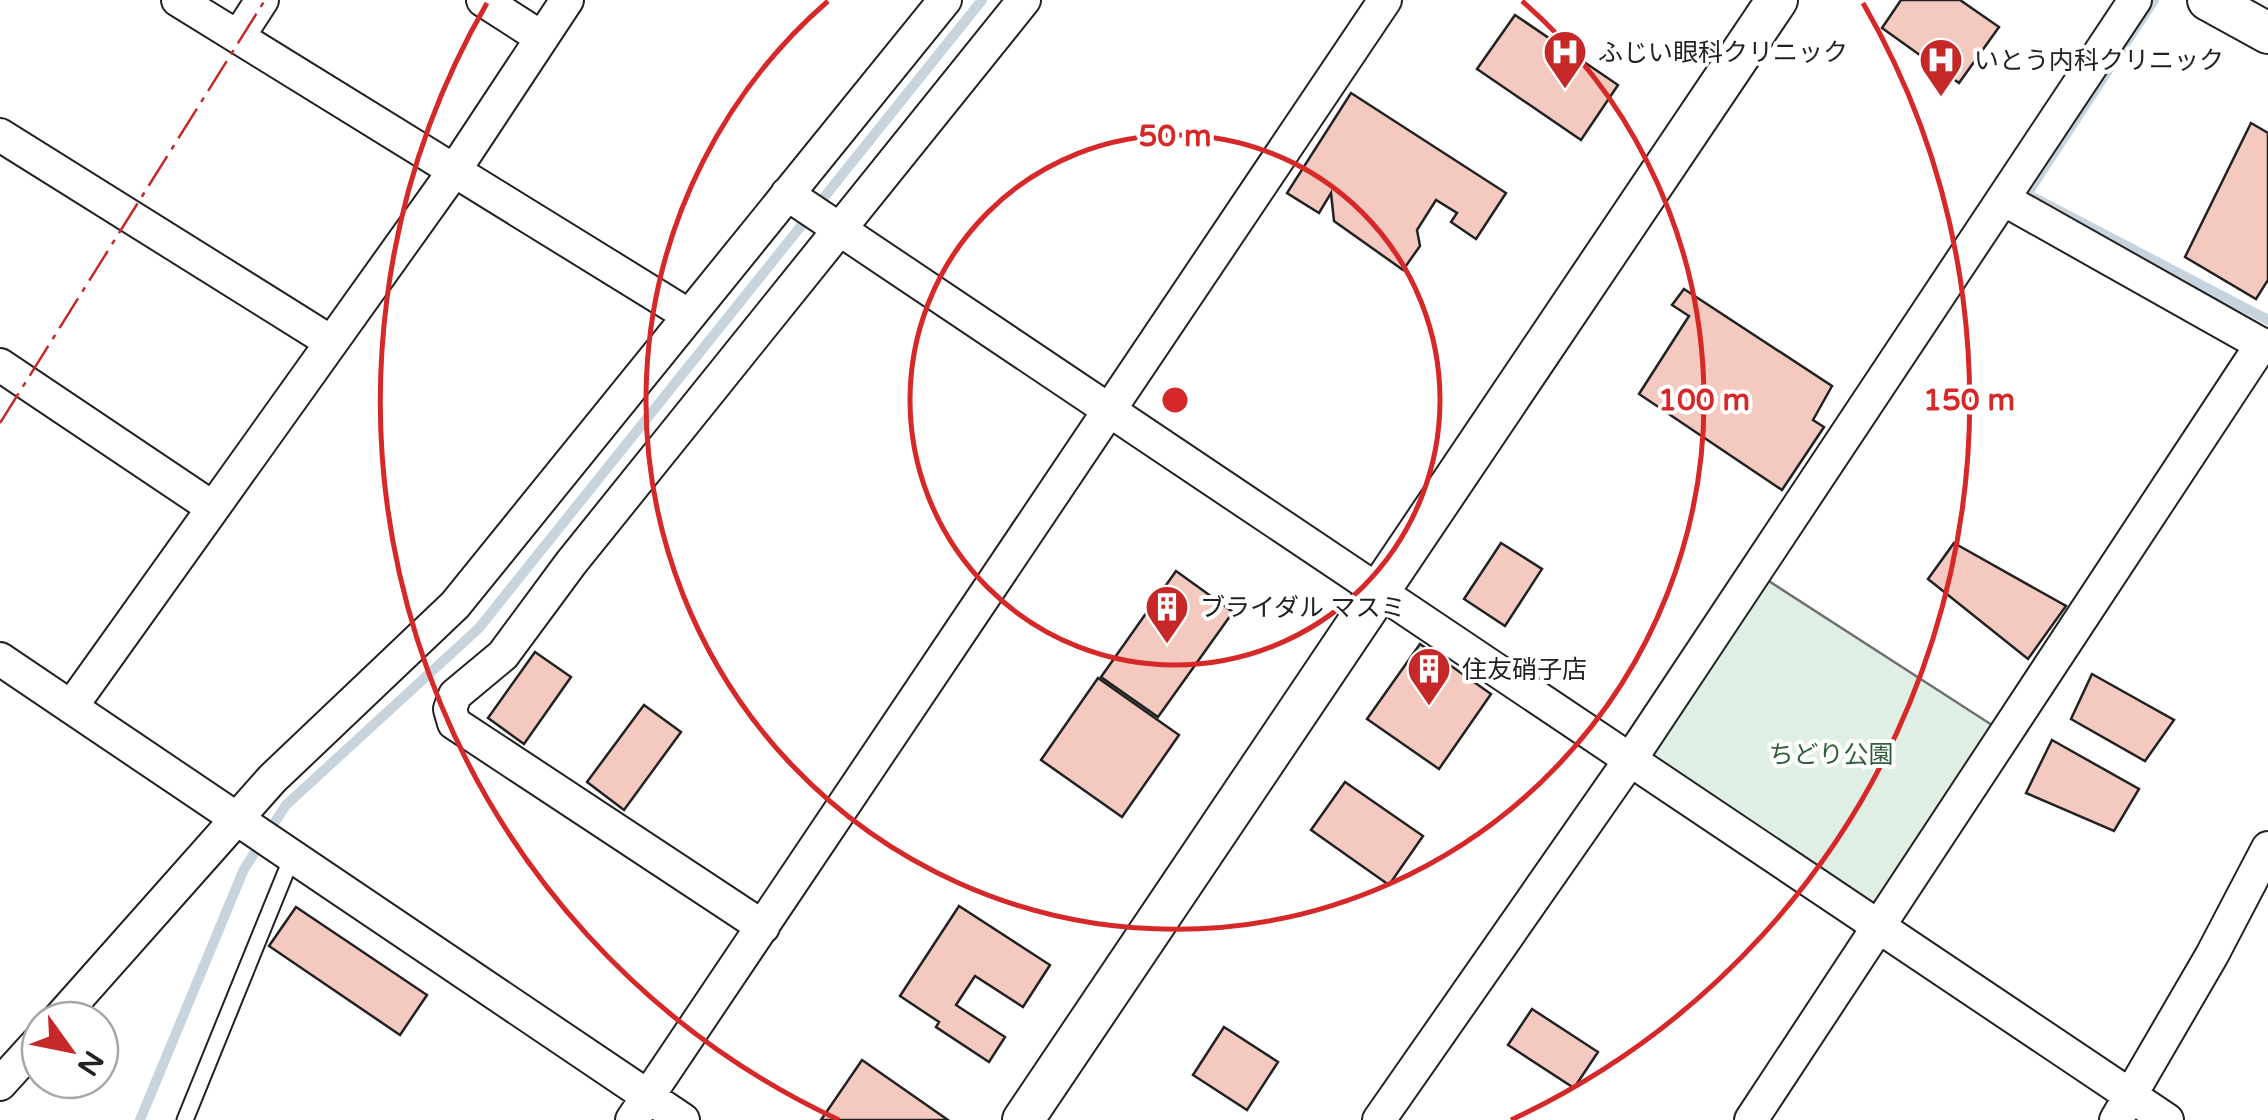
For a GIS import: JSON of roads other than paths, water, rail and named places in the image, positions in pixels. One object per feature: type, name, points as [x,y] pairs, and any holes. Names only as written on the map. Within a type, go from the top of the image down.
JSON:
[{"type":"street","points":[[178,0],[688,315]]},
{"type":"street","points":[[238,37],[262,0]]},
{"type":"street","points":[[483,0],[542,38]]},
{"type":"street","points":[[71,707],[454,171],[568,0]]},
{"type":"street","points":[[76,1000],[272,779],[455,605],[945,0]]},
{"type":"street","points":[[763,926],[454,724],[450,709],[456,694],[503,655],[571,563],[1024,0]]},
{"type":"street","points":[[640,1108],[1385,0]]},
{"type":"street","points":[[1022,1120],[1776,0]]},
{"type":"street","points":[[1379,1120],[1630,760],[2006,200],[2135,0]]},
{"type":"street","points":[[2208,0],[2268,33]]},
{"type":"street","points":[[0,135],[332,342]]},
{"type":"street","points":[[787,194],[1878,928],[2124,1108],[2167,1120]]},
{"type":"street","points":[[1751,1120],[2265,346],[2006,200]]},
{"type":"street","points":[[0,365],[213,508]]},
{"type":"street","points":[[0,659],[292,857],[640,1108],[683,1120]]},
{"type":"street","points":[[2124,1108],[2268,848]]},
{"type":"street","points":[[0,1084],[20,1062]]},
{"type":"lane","points":[[185,1120],[292,857]]},
{"type":"waterway","points":[[140,1120],[244,869],[286,805],[479,628],[982,0]]},
{"type":"waterway","points":[[2154,0],[2027,194],[2268,320]]},
{"type":"place","name":"ふじい眼科クリニック","points":[[1565,90]]},
{"type":"place","name":"いとう内科クリニック","points":[[1941,98]]},
{"type":"place","name":"ブライダル マスミ","points":[[1167,645]]},
{"type":"place","name":"住友硝子店","points":[[1429,707]]},
{"type":"park label","name":"ちどり公園","points":[[1831,754]]}]
